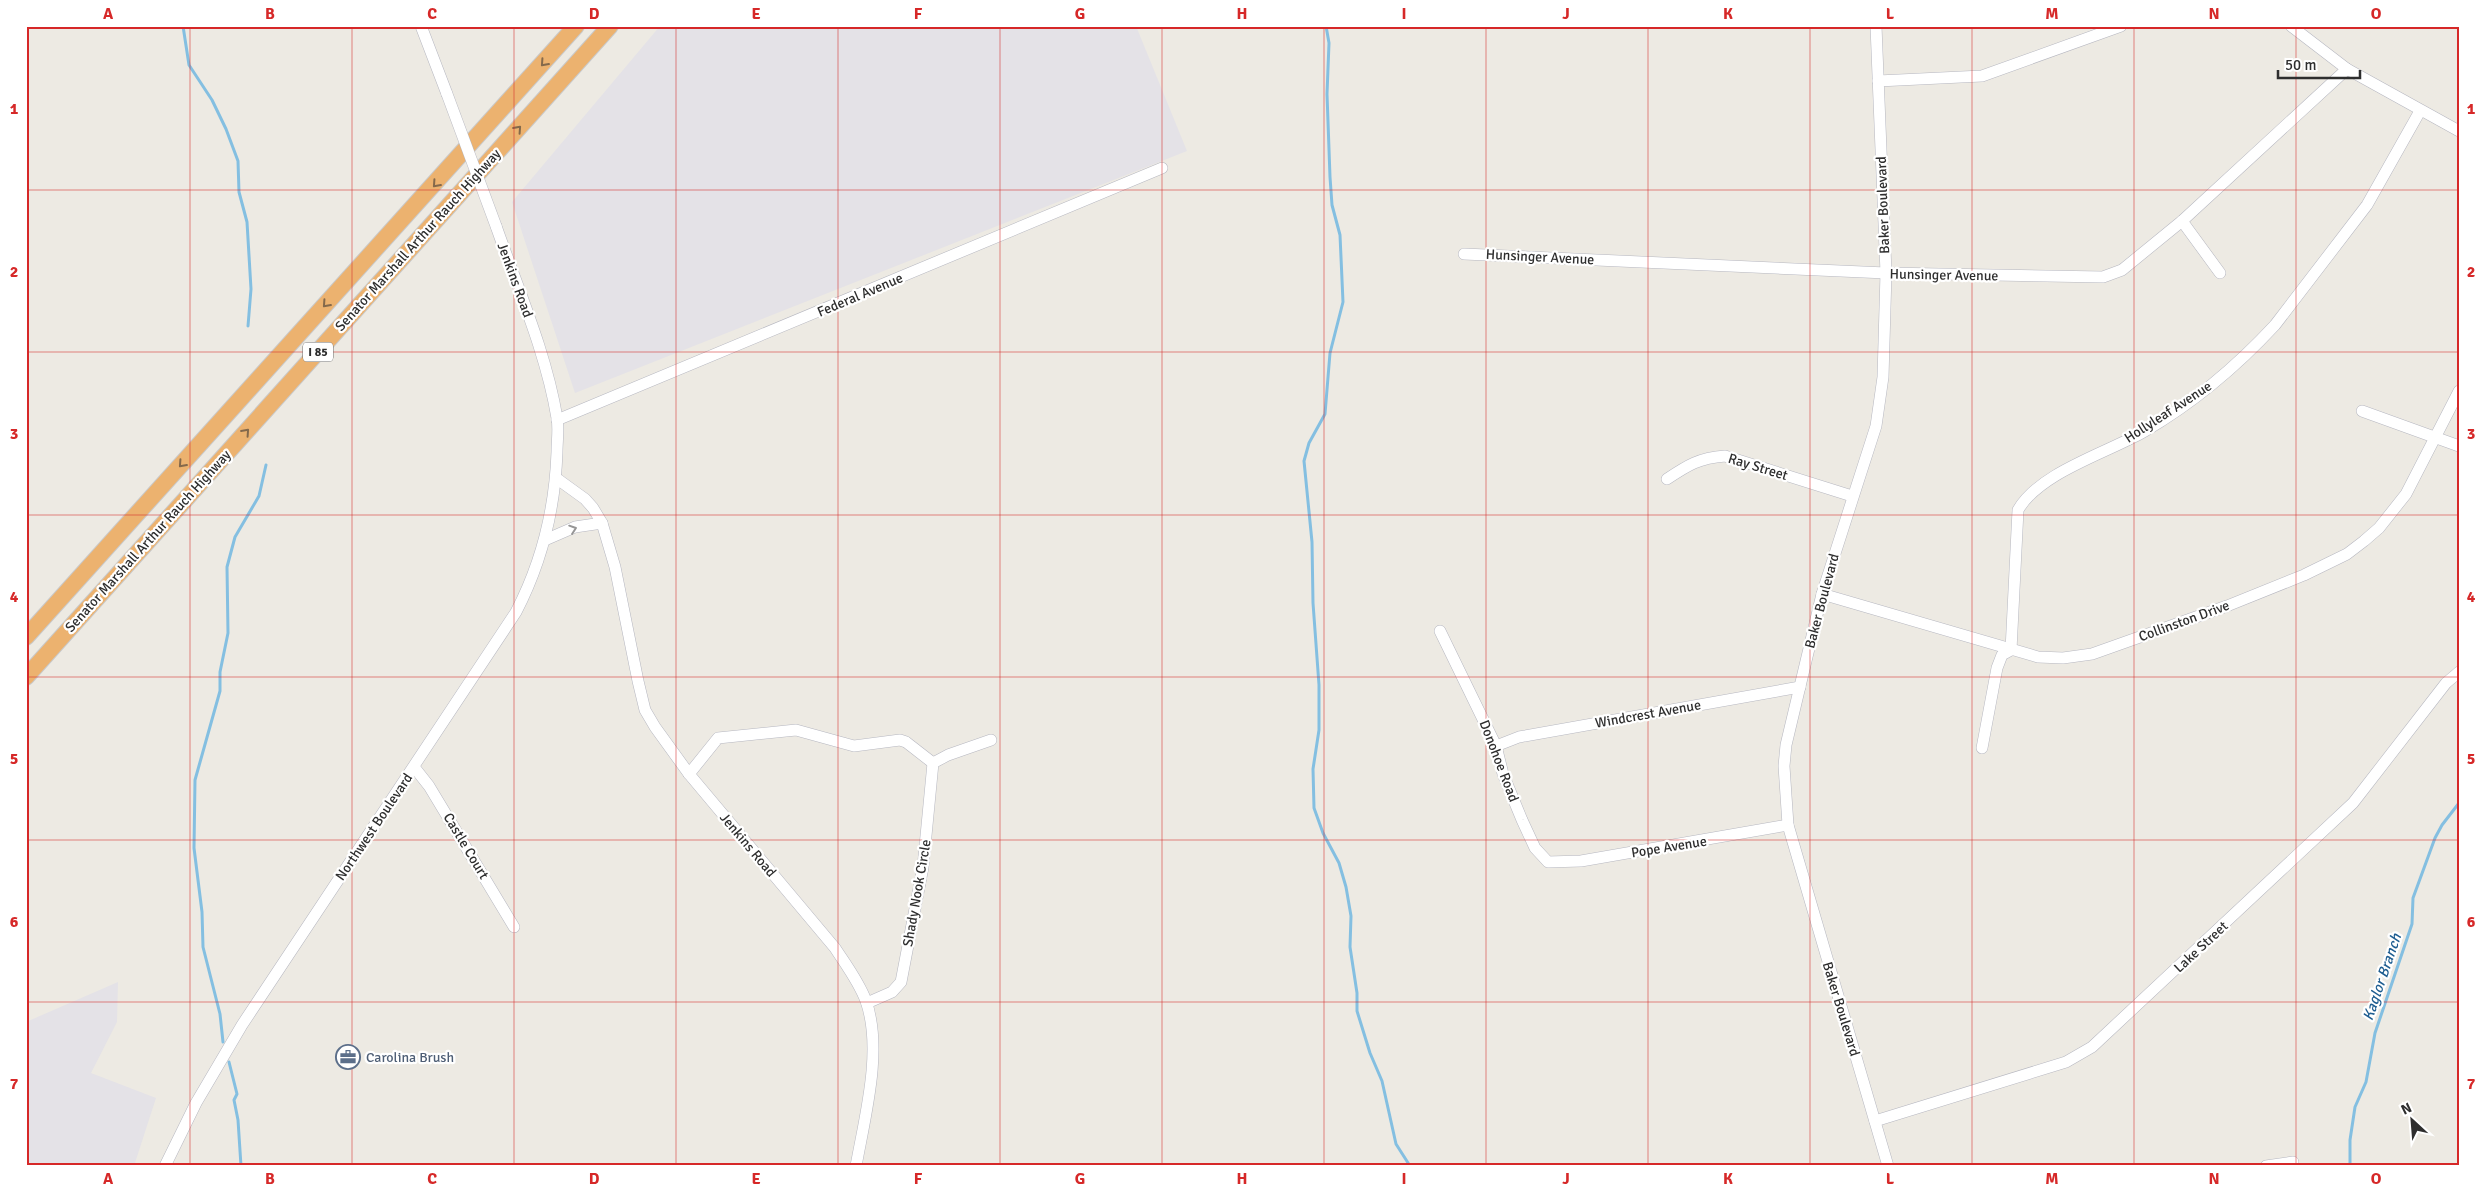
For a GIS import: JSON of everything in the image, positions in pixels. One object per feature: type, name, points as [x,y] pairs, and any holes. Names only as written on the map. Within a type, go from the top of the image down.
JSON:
[{"type":"highway","name":"Senator Marshall Arthur Rauch Highway","points":[[26,637],[576,26]]},
{"type":"highway","name":"Senator Marshall Arthur Rauch Highway","points":[[26,677],[610,26]]},
{"type":"street","name":"Jenkins Road","points":[[421,26],[448,94],[540,350],[557,420],[556,478],[585,500],[593,508],[602,523],[615,567],[645,710],[665,742],[689,774],[835,948],[854,976],[867,1003],[872,1051],[870,1083],[856,1166]]},
{"type":"street","name":"Baker Boulevard","points":[[1876,26],[1886,273],[1886,345],[1877,416],[1822,594],[1786,745],[1784,766],[1788,825],[1888,1166]]},
{"type":"street","points":[[1878,81],[1982,76],[2120,26]]},
{"type":"street","points":[[2291,26],[2347,69],[2459,131]]},
{"type":"street","name":"Hunsinger Avenue","points":[[1464,254],[1886,273],[2103,277],[2122,270],[2182,221],[2347,69]]},
{"type":"street","name":"Hollyleaf Avenue","points":[[2010,650],[2018,510],[2026,496],[2043,483],[2146,430],[2181,408],[2216,381],[2258,344],[2275,325],[2367,205],[2420,111]]},
{"type":"street","name":"Federal Avenue","points":[[557,420],[1162,168]]},
{"type":"street","points":[[2182,221],[2220,273]]},
{"type":"street","name":"Collinston Drive","points":[[1822,594],[2010,650],[2046,658],[2092,654],[2227,606],[2304,575],[2347,554],[2379,528],[2396,509],[2406,494],[2434,436],[2459,391]]},
{"type":"street","points":[[2362,411],[2459,446]]},
{"type":"street","name":"Ray Street","points":[[1667,479],[1705,457],[1725,456],[1852,496]]},
{"type":"street","name":"Northwest Boulevard","points":[[165,1166],[196,1103],[238,1031],[516,612],[526,593],[545,540],[556,478]]},
{"type":"street","points":[[545,540],[575,527],[602,523]]},
{"type":"street","name":"Donohoe Road","points":[[1440,631],[1496,746],[1503,774],[1535,848],[1548,862]]},
{"type":"street","points":[[1982,748],[1997,668],[2002,655],[2010,650]]},
{"type":"street","name":"Lake Street","points":[[1875,1121],[2066,1062],[2092,1047],[2353,803],[2446,683],[2459,672]]},
{"type":"street","name":"Windcrest Avenue","points":[[1496,746],[1519,737],[1800,687]]},
{"type":"street","points":[[689,774],[718,738],[796,730],[811,732],[854,746],[900,740],[906,742],[933,763],[948,755],[990,740]]},
{"type":"street","name":"Shady Nook Circle","points":[[867,1003],[892,992],[900,982],[923,867],[933,763]]},
{"type":"street","name":"Castle Court","points":[[414,767],[429,786],[514,927]]},
{"type":"street","name":"Pope Avenue","points":[[1548,862],[1590,859],[1788,825]]},
{"type":"street","points":[[2266,1166],[2294,1162]]},
{"type":"shaded area","points":[[660,26],[1136,26],[1187,151],[575,393],[512,202]]},
{"type":"shaded area","points":[[118,982],[117,1022],[91,1073],[156,1098],[134,1166],[26,1166],[26,1022]]},
{"type":"waterway","points":[[183,26],[189,65],[212,100],[226,129],[238,161],[239,192],[247,222],[251,289],[248,326]]},
{"type":"waterway","points":[[1326,26],[1329,43],[1327,94],[1330,177],[1332,205],[1340,235],[1343,302],[1330,353],[1325,414],[1309,443],[1304,461],[1312,542],[1313,603],[1319,685],[1319,730],[1313,769],[1314,808],[1323,833],[1339,863],[1346,887],[1351,916],[1350,947],[1357,993],[1357,1011],[1370,1053],[1382,1081],[1396,1144],[1410,1166]]},
{"type":"waterway","points":[[223,1042],[220,1014],[203,947],[202,912],[194,848],[195,780],[220,691],[220,672],[228,633],[227,567],[235,537],[259,496],[266,465]]},
{"type":"waterway","name":"Kaglor Branch","points":[[2350,1166],[2350,1140],[2355,1107],[2366,1082],[2375,1033],[2412,924],[2413,898],[2435,838],[2442,825],[2459,803]]},
{"type":"waterway","points":[[229,1062],[237,1094],[234,1100],[238,1120],[241,1166]]},
{"type":"place","name":"Carolina Brush","points":[[348,1057]]}]
